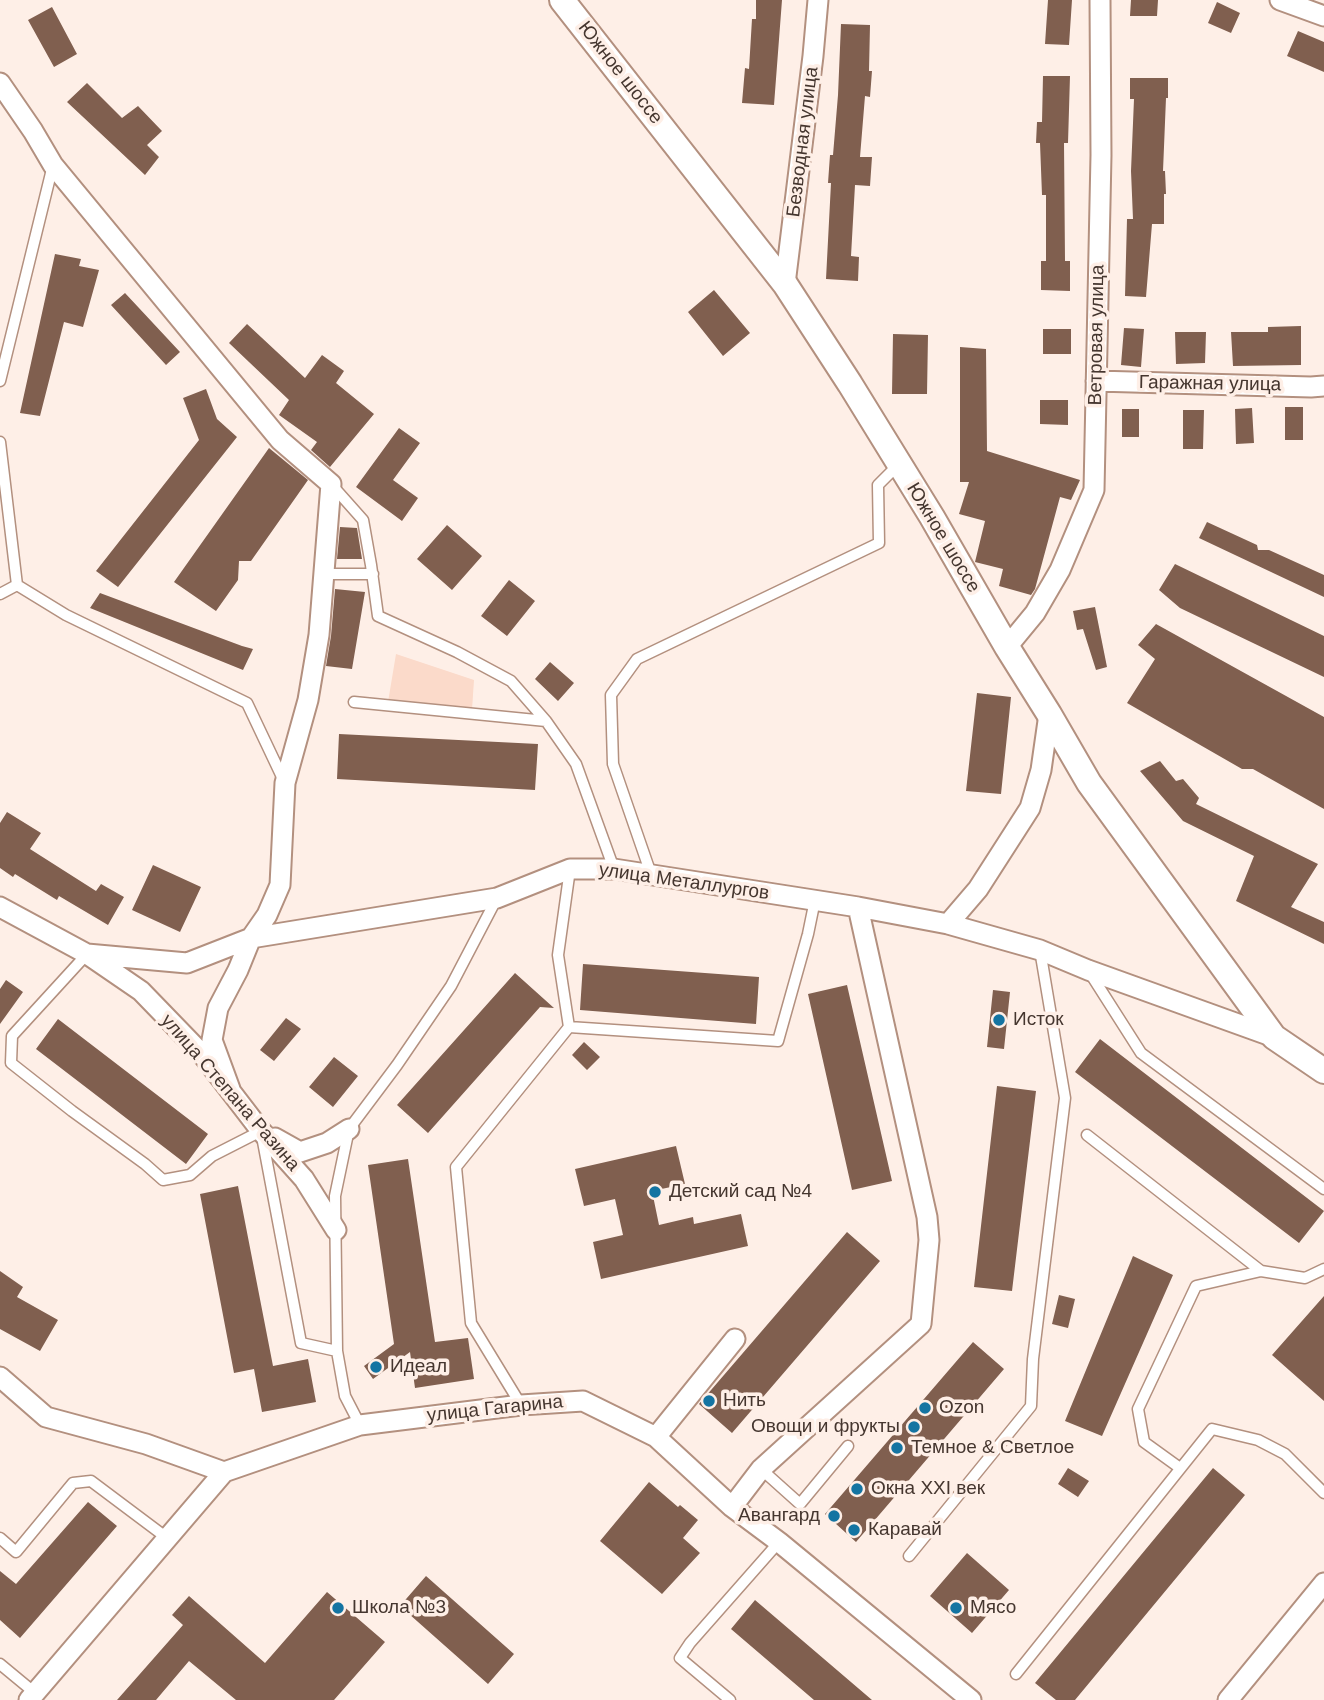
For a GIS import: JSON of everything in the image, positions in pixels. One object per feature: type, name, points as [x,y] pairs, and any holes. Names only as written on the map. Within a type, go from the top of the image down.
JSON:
[{"type":"street","name":"Южное шоссе","points":[[562,0],[785,284],[932,517],[1088,783],[1274,1037],[1324,1071]]},
{"type":"street","name":"Безводная улица","points":[[785,284],[812,70],[818,0]]},
{"type":"street","name":"Ветровая улица","points":[[1007,647],[1035,613],[1060,570],[1094,490],[1101,155],[1100,0]]},
{"type":"street","points":[[1280,0],[1324,16]]},
{"type":"street","points":[[0,83],[53,165],[280,440],[331,484],[319,635],[308,700],[285,783],[280,885],[267,915],[251,938],[218,1009],[212,1040],[229,1089]]},
{"type":"street","name":"Гаражная улица","points":[[1096,381],[1324,386]]},
{"type":"street","points":[[948,924],[978,889],[1030,808],[1041,770],[1049,714]]},
{"type":"street","name":"улица Металлургов","points":[[87,954],[187,963],[251,938],[497,898],[570,869],[614,869],[858,907],[948,924],[1040,950],[1274,1037]]},
{"type":"street","name":"улица Степана Разина","points":[[0,907],[87,954],[141,991],[202,1054],[261,1131],[304,1179],[336,1230]]},
{"type":"street","points":[[732,1507],[761,1469],[921,1324],[929,1240],[927,1216],[858,907]]},
{"type":"street","points":[[261,1131],[300,1152],[327,1143],[349,1129]]},
{"type":"street","points":[[656,1437],[735,1339]]},
{"type":"street","points":[[0,1377],[46,1417],[146,1444],[224,1472],[32,1696]]},
{"type":"street","name":"улица Гагарина","points":[[224,1472],[360,1425],[521,1405],[583,1401],[656,1437],[732,1507],[779,1542],[971,1700]]},
{"type":"street","points":[[1228,1700],[1324,1583]]},
{"type":"lane","points":[[0,381],[53,165]]},
{"type":"lane","points":[[0,442],[17,585]]},
{"type":"lane","points":[[651,874],[613,764],[611,695],[637,659],[879,543],[878,485],[899,464]]},
{"type":"lane","points":[[331,484],[363,520],[378,616],[457,652],[511,681],[546,721],[576,765],[614,869]]},
{"type":"lane","points":[[324,574],[373,574]]},
{"type":"lane","points":[[0,594],[17,585]]},
{"type":"lane","points":[[17,585],[66,615],[247,703],[285,783]]},
{"type":"lane","points":[[354,702],[546,721]]},
{"type":"lane","points":[[521,1405],[471,1323],[456,1167],[569,1027],[558,955],[570,869]]},
{"type":"lane","points":[[360,1425],[345,1396],[337,1351],[335,1195],[349,1129],[397,1065],[450,986],[497,898]]},
{"type":"lane","points":[[569,1027],[778,1041],[815,900]]},
{"type":"lane","points":[[909,1556],[1031,1406],[1033,1359],[1065,1098],[1040,950]]},
{"type":"lane","points":[[87,954],[12,1037],[11,1063],[163,1180],[190,1175],[212,1156],[261,1131],[301,1343],[337,1351]]},
{"type":"lane","points":[[1088,970],[1141,1053],[1324,1189]]},
{"type":"lane","points":[[1087,1135],[1261,1271]]},
{"type":"lane","points":[[1180,1468],[1144,1442],[1138,1409],[1196,1286],[1261,1271],[1306,1278],[1324,1269]]},
{"type":"lane","points":[[1016,1674],[1212,1429],[1258,1440],[1285,1454],[1324,1493]]},
{"type":"lane","points":[[761,1469],[800,1504],[848,1446]]},
{"type":"lane","points":[[0,1538],[16,1552],[73,1483],[91,1481],[167,1538]]},
{"type":"lane","points":[[730,1700],[680,1658],[690,1643],[779,1542]]},
{"type":"lane","points":[[0,1664],[32,1696]]},
{"type":"shaded area","points":[[396,654],[474,680],[472,710],[388,702]]},
{"type":"building","points":[[756,0],[782,0],[774,105],[742,103],[745,68],[749,69],[752,19],[756,19]]},
{"type":"building","points":[[1048,0],[1072,0],[1069,45],[1045,44]]},
{"type":"building","points":[[1131,0],[1158,0],[1157,16],[1130,16]]},
{"type":"building","points":[[1217,2],[1240,13],[1231,33],[1208,23]]},
{"type":"building","points":[[52,7],[77,54],[54,67],[28,20]]},
{"type":"building","points":[[841,24],[870,25],[869,71],[872,71],[870,97],[865,96],[860,157],[872,157],[870,186],[855,185],[851,256],[859,257],[858,281],[826,279],[831,183],[828,183],[838,95]]},
{"type":"building","points":[[1298,31],[1324,42],[1324,72],[1287,56]]},
{"type":"building","points":[[1043,76],[1070,76],[1068,143],[1064,143],[1065,261],[1070,261],[1070,291],[1041,290],[1041,261],[1046,261],[1046,195],[1042,195],[1040,143],[1036,143],[1037,122],[1042,122]]},
{"type":"building","points":[[1130,78],[1168,78],[1163,171],[1166,194],[1164,224],[1152,224],[1146,297],[1125,296],[1127,219],[1133,219],[1131,171],[1134,99],[1130,99]]},
{"type":"building","points":[[87,83],[122,118],[138,106],[162,131],[147,145],[159,157],[145,175],[67,102]]},
{"type":"building","points":[[55,254],[81,259],[79,266],[99,270],[83,327],[64,322],[40,416],[20,413]]},
{"type":"building","points":[[714,290],[750,333],[723,356],[688,312]]},
{"type":"building","points":[[125,293],[180,352],[166,365],[111,305]]},
{"type":"building","points":[[247,324],[305,378],[322,355],[344,371],[336,383],[374,414],[330,467],[311,450],[317,442],[279,415],[289,400],[229,343]]},
{"type":"building","points":[[1301,326],[1301,365],[1233,366],[1231,332],[1268,332],[1268,327]]},
{"type":"building","points":[[1124,328],[1144,329],[1141,367],[1121,365]]},
{"type":"building","points":[[1043,329],[1071,329],[1071,354],[1043,354]]},
{"type":"building","points":[[1175,332],[1206,332],[1205,363],[1176,364]]},
{"type":"building","points":[[893,334],[928,335],[927,394],[892,394]]},
{"type":"building","points":[[960,347],[986,349],[987,451],[1080,480],[1071,500],[1060,497],[1035,589],[1031,595],[999,586],[1003,569],[975,562],[985,521],[959,514],[969,482],[960,482]]},
{"type":"building","points":[[206,389],[217,419],[237,437],[118,587],[96,571],[199,440],[183,398]]},
{"type":"building","points":[[1040,400],[1068,400],[1068,425],[1040,424]]},
{"type":"building","points":[[1285,407],[1303,407],[1303,440],[1285,440]]},
{"type":"building","points":[[1252,408],[1254,443],[1236,444],[1235,409]]},
{"type":"building","points":[[1122,409],[1139,409],[1139,437],[1122,437]]},
{"type":"building","points":[[1183,410],[1204,410],[1203,449],[1183,449]]},
{"type":"building","points":[[399,428],[420,443],[393,480],[418,498],[402,521],[356,487]]},
{"type":"building","points":[[269,448],[308,480],[251,561],[239,561],[238,580],[216,611],[174,582]]},
{"type":"building","points":[[1207,522],[1257,545],[1258,550],[1269,550],[1324,575],[1324,597],[1199,538]]},
{"type":"building","points":[[447,525],[482,556],[452,590],[417,559]]},
{"type":"building","points":[[340,527],[357,528],[362,559],[337,559]]},
{"type":"building","points":[[1175,564],[1324,636],[1324,677],[1180,608],[1159,590]]},
{"type":"building","points":[[509,580],[535,601],[507,636],[481,616]]},
{"type":"building","points":[[335,589],[365,592],[352,669],[326,666]]},
{"type":"building","points":[[100,593],[253,649],[243,670],[90,608]]},
{"type":"building","points":[[1095,607],[1107,667],[1096,670],[1083,629],[1077,630],[1073,611]]},
{"type":"building","points":[[1156,624],[1324,717],[1324,809],[1253,769],[1242,769],[1127,703],[1155,659],[1138,645]]},
{"type":"building","points":[[550,662],[574,683],[558,701],[535,679]]},
{"type":"building","points":[[977,693],[1011,697],[1001,794],[966,791]]},
{"type":"building","points":[[339,734],[538,744],[535,790],[337,779]]},
{"type":"building","points":[[1160,761],[1176,781],[1183,779],[1199,798],[1196,804],[1318,864],[1291,907],[1324,922],[1324,944],[1236,901],[1254,856],[1183,821],[1140,771]]},
{"type":"building","points":[[7,812],[41,833],[30,849],[96,891],[101,884],[124,897],[108,925],[59,896],[57,900],[15,874],[13,877],[0,868],[0,823]]},
{"type":"building","points":[[153,865],[201,887],[180,932],[132,910]]},
{"type":"building","points":[[583,964],[759,977],[756,1024],[580,1010]]},
{"type":"building","points":[[515,973],[554,1008],[540,1007],[428,1133],[397,1105]]},
{"type":"building","points":[[6,980],[23,992],[0,1024],[0,989]]},
{"type":"building","points":[[847,985],[892,1181],[852,1190],[808,994]]},
{"type":"building","name":"Исток","points":[[993,990],[1010,992],[1004,1049],[987,1047]]},
{"type":"building","points":[[286,1018],[301,1029],[274,1061],[260,1050]]},
{"type":"building","points":[[58,1019],[208,1134],[186,1164],[36,1049]]},
{"type":"building","points":[[1100,1039],[1324,1211],[1299,1243],[1075,1072]]},
{"type":"building","points":[[584,1042],[600,1057],[587,1070],[572,1055]]},
{"type":"building","points":[[334,1057],[358,1076],[333,1107],[309,1087]]},
{"type":"building","points":[[997,1086],[1036,1091],[1012,1291],[974,1287]]},
{"type":"building","points":[[676,1146],[685,1184],[652,1191],[659,1225],[693,1217],[694,1224],[741,1214],[748,1246],[601,1279],[593,1242],[623,1235],[615,1199],[584,1206],[575,1169]]},
{"type":"building","points":[[408,1159],[435,1342],[468,1338],[474,1379],[415,1388],[410,1352],[373,1379],[364,1366],[394,1344],[368,1165]]},
{"type":"building","points":[[238,1186],[273,1366],[308,1359],[316,1402],[262,1412],[254,1369],[234,1373],[200,1194]]},
{"type":"building","points":[[847,1232],[880,1261],[732,1433],[699,1404]]},
{"type":"building","points":[[1133,1256],[1173,1275],[1102,1436],[1065,1421]]},
{"type":"building","points":[[0,1271],[23,1287],[17,1297],[58,1320],[40,1351],[0,1329]]},
{"type":"building","points":[[1059,1295],[1075,1299],[1068,1328],[1052,1324]]},
{"type":"building","points":[[1324,1296],[1324,1401],[1272,1355]]},
{"type":"building","points":[[973,1342],[1004,1369],[856,1542],[825,1514]]},
{"type":"building","points":[[1068,1468],[1089,1481],[1078,1497],[1058,1484]]},
{"type":"building","points":[[1213,1468],[1245,1495],[1075,1700],[1056,1700],[1035,1683]]},
{"type":"building","points":[[649,1482],[698,1520],[683,1538],[700,1553],[662,1594],[600,1541]]},
{"type":"building","points":[[88,1502],[117,1526],[20,1638],[0,1620],[0,1571],[16,1584]]},
{"type":"building","points":[[967,1553],[1009,1590],[972,1633],[930,1596]]},
{"type":"building","points":[[426,1576],[514,1654],[488,1684],[400,1606]]},
{"type":"building","points":[[327,1592],[385,1642],[334,1700],[236,1700],[189,1661],[156,1700],[117,1700],[183,1625],[172,1615],[189,1596],[265,1663]]},
{"type":"building","points":[[755,1600],[872,1700],[814,1700],[731,1629]]},
{"type":"place","name":"Исток","points":[[999,1020]]},
{"type":"place","name":"Детский сад №4","points":[[655,1192]]},
{"type":"place","name":"Идеал","points":[[376,1367]]},
{"type":"place","name":"Нить","points":[[709,1401]]},
{"type":"place","name":"Ozon","points":[[925,1408]]},
{"type":"place","name":"Овощи и фрукты","points":[[914,1427]]},
{"type":"place","name":"Темное & Светлое","points":[[897,1448]]},
{"type":"place","name":"Окна XXI век","points":[[857,1489]]},
{"type":"place","name":"Авангард","points":[[834,1516]]},
{"type":"place","name":"Каравай","points":[[854,1530]]},
{"type":"place","name":"Школа №3","points":[[338,1608]]},
{"type":"place","name":"Мясо","points":[[956,1608]]}]
